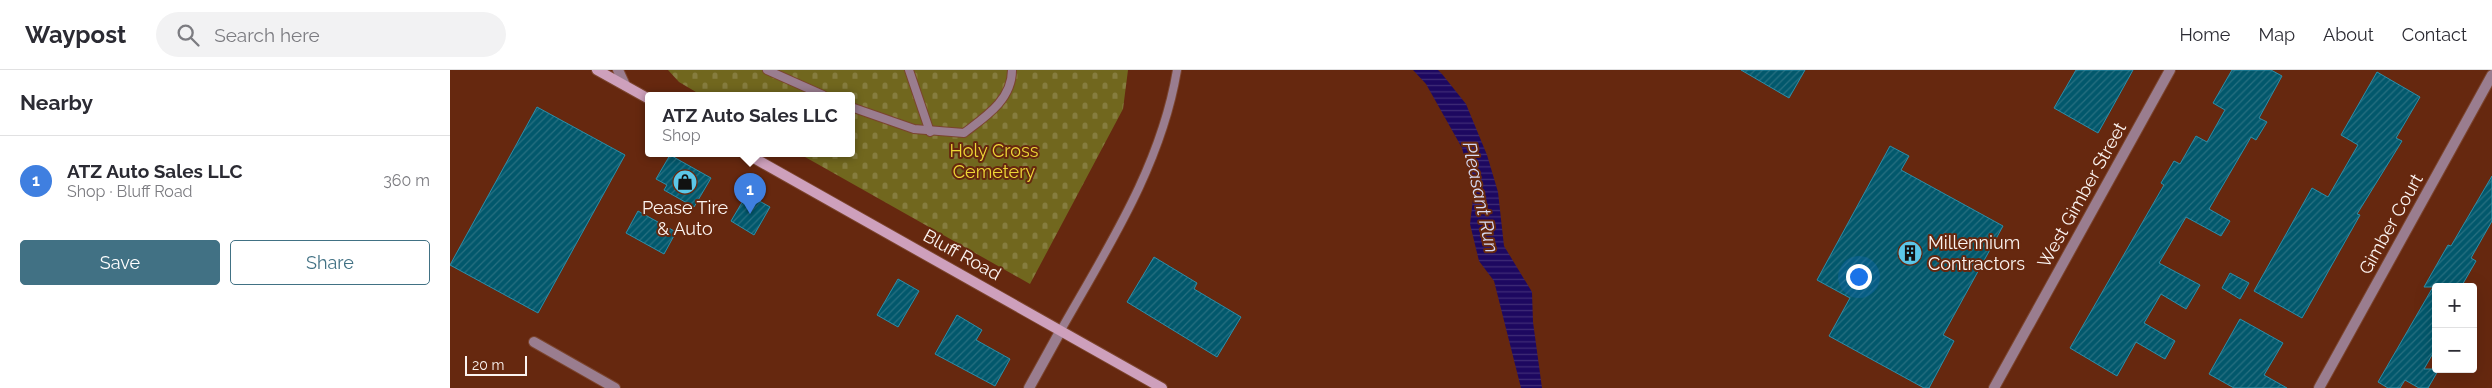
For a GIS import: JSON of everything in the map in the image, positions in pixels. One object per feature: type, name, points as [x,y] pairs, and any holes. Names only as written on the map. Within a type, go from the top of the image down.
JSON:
[{"type":"main road","points":[[597,70],[645,97]]},
{"type":"main road","name":"Bluff Road","points":[[752,157],[1162,388]]},
{"type":"street","points":[[618,70],[625,85]]},
{"type":"street","name":"West Gimber Street","points":[[1994,388],[2170,70]]},
{"type":"street","name":"Gimber Court","points":[[2318,388],[2492,75]]},
{"type":"street","points":[[1029,388],[1061,330]]},
{"type":"street","points":[[534,342],[615,388]]},
{"type":"lane","points":[[767,70],[816,92]]},
{"type":"lane","points":[[909,70],[930,132]]},
{"type":"lane","points":[[855,108],[914,129],[930,132],[964,133],[994,110],[1005,96],[1012,79],[1012,70]]},
{"type":"lane","points":[[1061,330],[1119,228],[1151,165],[1166,119],[1176,70]]},
{"type":"green space","name":"Holy Cross Cemetery","points":[[668,70],[1128,70],[1123,109],[1030,284],[805,157],[855,157],[855,92],[696,92],[679,82]]},
{"type":"water","name":"Pleasant Run","points":[[1413,70],[1438,70],[1442,74],[1466,104],[1487,155],[1498,192],[1504,246],[1532,292],[1533,322],[1542,388],[1521,388],[1494,281],[1479,261],[1470,224],[1474,191],[1462,148],[1426,84]]},
{"type":"building","points":[[1741,70],[1805,70],[1789,98]]},
{"type":"building","points":[[2076,70],[2133,70],[2098,133],[2054,108]]},
{"type":"building","points":[[2232,70],[2271,70],[2282,76],[2259,118],[2267,122],[2256,140],[2251,137],[2209,209],[2230,221],[2221,236],[2186,217],[2159,263],[2200,285],[2186,309],[2161,294],[2144,323],[2175,341],[2165,359],[2136,342],[2117,376],[2070,348],[2164,185],[2161,183],[2174,161],[2180,164],[2196,136],[2207,142],[2225,110],[2213,103]]},
{"type":"building","points":[[2377,72],[2420,97],[2396,138],[2402,141],[2357,214],[2360,215],[2302,318],[2254,291],[2312,188],[2328,197],[2358,145],[2341,135]]},
{"type":"building","points":[[537,107],[625,155],[538,313],[450,265]]},
{"type":"building","name":"Millennium Contractors","points":[[1890,146],[1909,156],[1901,170],[2003,226],[1943,335],[1954,341],[1929,388],[1924,388],[1829,336],[1850,298],[1817,280]]},
{"type":"building","name":"Pease Tire & Auto","points":[[669,157],[674,157],[711,178],[694,207],[664,190],[667,185],[656,179]]},
{"type":"building","points":[[2492,176],[2492,221],[2471,258],[2476,261],[2463,283],[2432,283],[2432,287],[2424,287],[2448,245],[2451,246]]},
{"type":"building","points":[[747,194],[770,207],[754,235],[731,221]]},
{"type":"building","points":[[638,211],[676,232],[664,254],[626,233]]},
{"type":"building","points":[[1154,257],[1197,283],[1194,289],[1241,317],[1217,357],[1127,302]]},
{"type":"building","points":[[2230,273],[2249,283],[2240,299],[2222,288]]},
{"type":"building","points":[[898,279],[919,291],[898,327],[877,315]]},
{"type":"building","points":[[2432,289],[2432,355],[2424,369],[2432,369],[2432,373],[2437,373],[2428,388],[2419,388],[2405,380],[2400,388],[2388,388],[2378,382]]},
{"type":"building","points":[[957,315],[982,330],[976,340],[1010,359],[995,386],[935,354]]},
{"type":"building","points":[[2240,319],[2283,343],[2264,375],[2287,388],[2234,388],[2209,374]]},
{"type":"place","name":"Pease Tire & Auto","points":[[685,182]]},
{"type":"place","name":"ATZ Auto Sales LLC","points":[[750,214]]},
{"type":"place","name":"Millennium Contractors","points":[[1910,253]]}]
